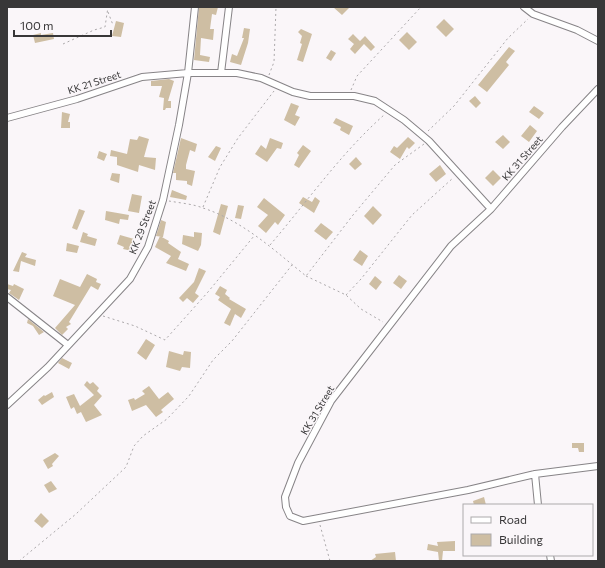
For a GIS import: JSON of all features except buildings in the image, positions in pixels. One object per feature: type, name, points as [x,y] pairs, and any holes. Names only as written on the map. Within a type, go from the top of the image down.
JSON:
[{"type":"street","name":"KK 29 Street","points":[[7,404],[48,368],[130,279],[148,247],[163,200],[188,73],[195,7]]},
{"type":"street","points":[[221,73],[229,7]]},
{"type":"street","points":[[524,7],[533,14],[577,30],[598,41]]},
{"type":"street","name":"KK 21 Street","points":[[7,118],[77,99],[142,77],[188,73],[237,73],[267,81],[310,96],[348,96],[375,100],[429,141],[491,209]]},
{"type":"street","name":"KK 31 Street","points":[[598,89],[562,127],[491,209],[451,246],[331,401],[298,463],[285,497],[286,507],[290,516],[303,522],[468,490],[535,474],[598,466]]},
{"type":"street","points":[[7,298],[68,345]]},
{"type":"street","points":[[535,474],[538,504]]},
{"type":"path","points":[[63,44],[94,30],[105,27],[108,7]]},
{"type":"path","points":[[267,81],[274,62],[276,7]]},
{"type":"path","points":[[348,96],[358,76],[421,7]]},
{"type":"path","points":[[108,11],[113,25]]},
{"type":"path","points":[[423,136],[454,106],[508,38],[533,14]]},
{"type":"path","points":[[203,208],[220,167],[238,138],[278,86]]},
{"type":"path","points":[[270,246],[369,128],[389,110]]},
{"type":"path","points":[[306,276],[353,215],[395,165],[429,141]]},
{"type":"path","points":[[346,295],[361,279],[412,215],[457,173]]},
{"type":"path","points":[[163,200],[203,208],[244,228],[270,246],[306,276],[346,295],[361,309],[388,326]]},
{"type":"path","points":[[97,314],[135,326],[165,340],[208,292],[254,236]]},
{"type":"path","points":[[18,561],[76,514],[126,467],[134,446],[143,436],[167,419],[189,396],[213,360],[232,341],[292,265]]},
{"type":"path","points":[[319,518],[330,561]]}]
